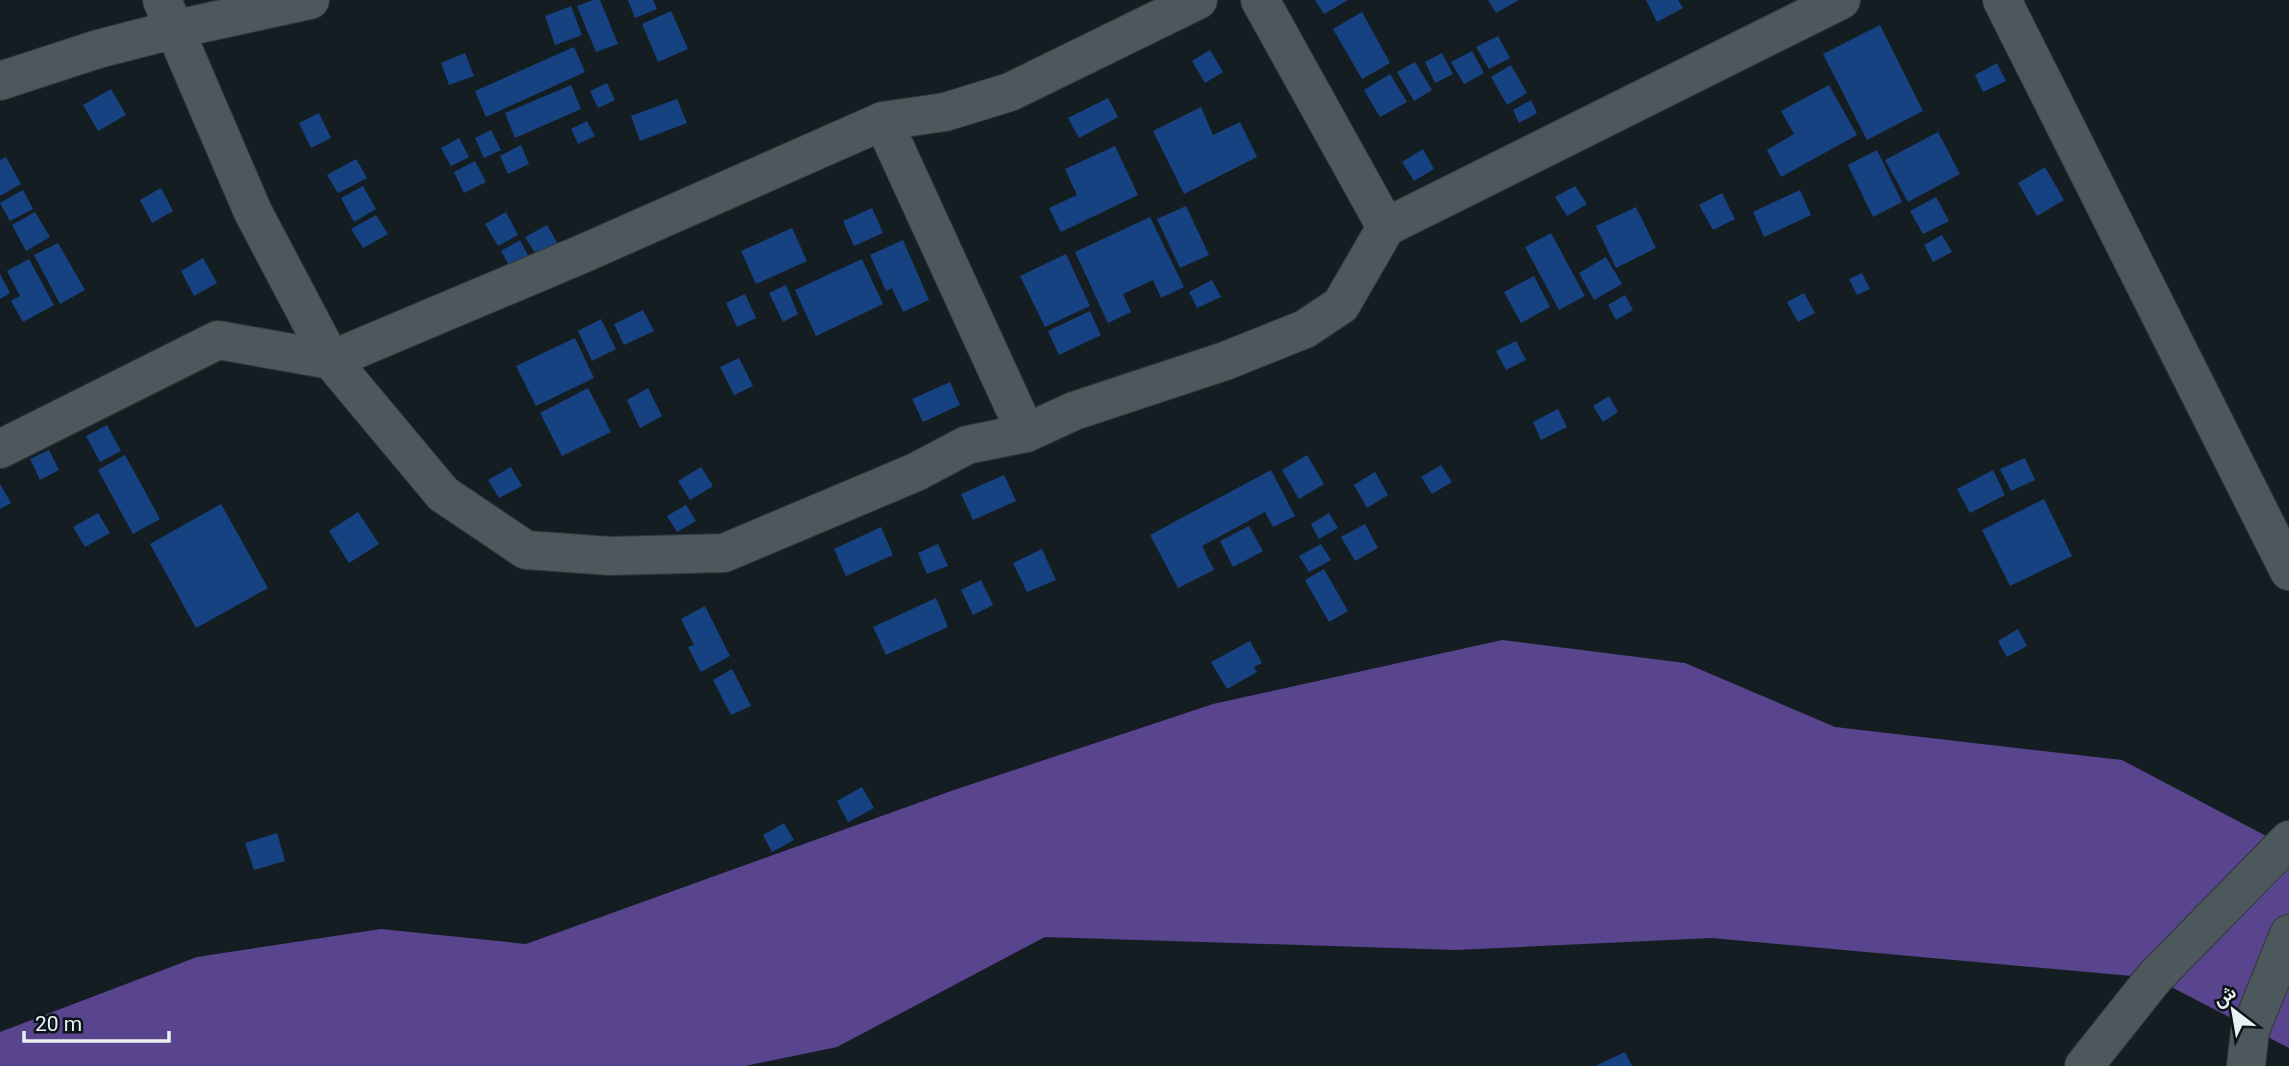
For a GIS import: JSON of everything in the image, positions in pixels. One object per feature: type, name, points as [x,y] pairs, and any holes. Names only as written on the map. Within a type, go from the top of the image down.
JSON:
[{"type":"street","points":[[0,80],[99,49],[169,14],[310,0]]},
{"type":"street","points":[[0,449],[218,340],[331,360],[569,260],[883,121],[945,112],[1010,92],[1198,0]]},
{"type":"street","points":[[1260,0],[1386,227]]},
{"type":"street","points":[[169,14],[253,212],[331,360],[443,494],[526,550],[611,556],[724,553],[916,472],[967,445],[1026,433],[1074,411],[1225,361],[1305,329],[1341,304],[1386,227],[1841,0]]},
{"type":"street","points":[[2001,0],[2287,565]]},
{"type":"street","points":[[883,121],[1026,433]]},
{"type":"street","points":[[2084,1066],[2154,978],[2289,840]]},
{"type":"street","points":[[2245,1066],[2250,1031],[2289,934]]},
{"type":"shaded area","points":[[1502,640],[1685,663],[1835,727],[2122,760],[2289,848],[2289,1048],[2154,978],[1712,938],[1456,950],[1045,937],[837,1047],[745,1066],[0,1066],[0,1032],[197,957],[381,929],[526,944],[954,790],[1213,704]]},
{"type":"building","points":[[600,0],[618,44],[596,52],[577,6]]},
{"type":"building","points":[[628,0],[653,0],[657,9],[635,18]]},
{"type":"building","points":[[1315,0],[1348,0],[1324,14]]},
{"type":"building","points":[[1488,0],[1519,0],[1496,13]]},
{"type":"building","points":[[1646,0],[1678,0],[1683,8],[1657,22]]},
{"type":"building","points":[[571,6],[582,35],[555,45],[545,16]]},
{"type":"building","points":[[671,11],[688,49],[658,62],[642,24]]},
{"type":"building","points":[[1362,12],[1390,63],[1362,79],[1333,29]]},
{"type":"building","points":[[1880,25],[1923,111],[1867,140],[1823,54]]},
{"type":"building","points":[[1498,36],[1510,58],[1489,69],[1476,47]]},
{"type":"building","points":[[574,47],[585,72],[486,117],[475,91]]},
{"type":"building","points":[[1210,50],[1223,72],[1205,83],[1192,61]]},
{"type":"building","points":[[1472,51],[1484,73],[1464,84],[1451,62]]},
{"type":"building","points":[[465,53],[474,76],[449,85],[441,63]]},
{"type":"building","points":[[1442,53],[1453,74],[1435,83],[1425,62]]},
{"type":"building","points":[[1415,62],[1432,90],[1414,101],[1397,72]]},
{"type":"building","points":[[1997,63],[2006,81],[1983,92],[1975,75]]},
{"type":"building","points":[[1511,65],[1527,93],[1507,105],[1491,77]]},
{"type":"building","points":[[1390,74],[1407,102],[1380,117],[1364,90]]},
{"type":"building","points":[[607,83],[615,100],[598,108],[590,91]]},
{"type":"building","points":[[571,85],[581,109],[515,138],[505,113]]},
{"type":"building","points":[[1829,85],[1857,135],[1781,177],[1767,150],[1794,134],[1781,111]]},
{"type":"building","points":[[111,89],[126,115],[98,131],[83,105]]},
{"type":"building","points":[[1108,98],[1118,117],[1079,138],[1068,118]]},
{"type":"building","points":[[677,99],[687,123],[640,141],[631,116]]},
{"type":"building","points":[[1531,100],[1537,113],[1519,123],[1513,110]]},
{"type":"building","points":[[1201,107],[1213,135],[1240,122],[1257,157],[1184,194],[1153,131]]},
{"type":"building","points":[[319,113],[331,138],[311,148],[299,123]]},
{"type":"building","points":[[587,121],[595,136],[578,144],[571,129]]},
{"type":"building","points":[[491,130],[501,150],[484,158],[475,138]]},
{"type":"building","points":[[1938,132],[1960,174],[1908,202],[1885,160]]},
{"type":"building","points":[[459,138],[469,157],[451,166],[441,148]]},
{"type":"building","points":[[521,145],[529,164],[508,174],[500,156]]},
{"type":"building","points":[[1115,146],[1138,195],[1061,232],[1049,208],[1077,195],[1065,169]]},
{"type":"building","points":[[1423,149],[1434,169],[1414,181],[1402,162]]},
{"type":"building","points":[[1877,150],[1902,202],[1873,217],[1848,165]]},
{"type":"building","points":[[6,157],[21,184],[0,196],[0,160]]},
{"type":"building","points":[[356,159],[367,178],[338,193],[327,175]]},
{"type":"building","points":[[475,161],[486,182],[464,193],[454,172]]},
{"type":"building","points":[[2045,167],[2064,200],[2037,216],[2018,183]]},
{"type":"building","points":[[363,186],[376,209],[354,222],[341,198]]},
{"type":"building","points":[[1575,186],[1587,204],[1567,216],[1555,197]]},
{"type":"building","points":[[161,188],[173,211],[152,223],[140,200]]},
{"type":"building","points":[[23,190],[33,209],[10,221],[0,203]]},
{"type":"building","points":[[1800,190],[1811,215],[1764,237],[1753,212]]},
{"type":"building","points":[[1722,193],[1735,219],[1713,230],[1699,205]]},
{"type":"building","points":[[1936,197],[1949,221],[1923,234],[1910,211]]},
{"type":"building","points":[[1186,206],[1209,255],[1180,268],[1157,219]]},
{"type":"building","points":[[1636,207],[1656,248],[1616,268],[1596,226]]},
{"type":"building","points":[[872,208],[883,233],[854,246],[843,221]]},
{"type":"building","points":[[35,212],[50,237],[26,251],[12,225]]},
{"type":"building","points":[[506,212],[518,235],[498,246],[485,224]]},
{"type":"building","points":[[376,215],[388,234],[363,248],[351,229]]},
{"type":"building","points":[[1150,217],[1184,287],[1161,298],[1153,280],[1123,294],[1131,312],[1108,323],[1075,252]]},
{"type":"building","points":[[547,225],[558,244],[537,256],[525,237]]},
{"type":"building","points":[[792,228],[807,261],[756,284],[741,251]]},
{"type":"building","points":[[1551,233],[1585,296],[1559,310],[1525,247]]},
{"type":"building","points":[[1942,235],[1952,252],[1933,262],[1924,245]]},
{"type":"building","points":[[520,240],[529,257],[510,267],[501,251]]},
{"type":"building","points":[[903,240],[929,300],[903,312],[892,288],[886,291],[870,255]]},
{"type":"building","points":[[58,243],[85,290],[60,304],[34,255]]},
{"type":"building","points":[[1066,254],[1090,306],[1045,327],[1020,276]]},
{"type":"building","points":[[1606,257],[1622,284],[1594,300],[1579,273]]},
{"type":"building","points":[[203,258],[217,283],[194,296],[181,271]]},
{"type":"building","points":[[29,259],[54,305],[23,322],[11,301],[20,296],[7,271]]},
{"type":"building","points":[[862,259],[883,304],[816,336],[795,290]]},
{"type":"building","points":[[1862,273],[1870,289],[1857,295],[1849,279]]},
{"type":"building","points":[[0,274],[10,293],[0,299]]},
{"type":"building","points":[[1534,276],[1550,307],[1521,323],[1504,292]]},
{"type":"building","points":[[1212,280],[1221,297],[1197,308],[1189,292]]},
{"type":"building","points":[[786,285],[798,314],[783,322],[769,293]]},
{"type":"building","points":[[1804,293],[1815,313],[1798,322],[1787,302]]},
{"type":"building","points":[[745,294],[756,318],[737,327],[726,303]]},
{"type":"building","points":[[1625,295],[1633,310],[1616,320],[1608,305]]},
{"type":"building","points":[[643,310],[654,331],[624,345],[614,324]]},
{"type":"building","points":[[1090,311],[1101,335],[1059,355],[1048,331]]},
{"type":"building","points":[[601,319],[616,349],[592,361],[578,331]]},
{"type":"building","points":[[575,338],[594,378],[536,406],[516,366]]},
{"type":"building","points":[[1516,341],[1526,360],[1506,370],[1496,351]]},
{"type":"building","points":[[739,358],[753,386],[734,395],[720,367]]},
{"type":"building","points":[[950,382],[960,405],[923,422],[912,399]]},
{"type":"building","points":[[588,388],[611,432],[562,456],[540,413]]},
{"type":"building","points":[[648,388],[662,416],[640,428],[627,400]]},
{"type":"building","points":[[1609,396],[1618,412],[1603,422],[1593,406]]},
{"type":"building","points":[[1558,409],[1567,427],[1541,440],[1533,422]]},
{"type":"building","points":[[107,425],[121,451],[100,462],[86,436]]},
{"type":"building","points":[[49,450],[59,470],[40,480],[30,459]]},
{"type":"building","points":[[125,455],[160,519],[133,534],[98,470]]},
{"type":"building","points":[[1307,455],[1324,484],[1299,499],[1282,470]]},
{"type":"building","points":[[2025,458],[2035,480],[2011,491],[2000,469]]},
{"type":"building","points":[[1441,465],[1452,482],[1432,494],[1421,477]]},
{"type":"building","points":[[511,467],[522,486],[499,498],[488,480]]},
{"type":"building","points":[[701,467],[713,486],[690,500],[678,481]]},
{"type":"building","points":[[1271,470],[1295,516],[1273,527],[1265,512],[1202,546],[1214,570],[1178,588],[1150,535]]},
{"type":"building","points":[[1993,470],[2005,495],[1970,513],[1957,489]]},
{"type":"building","points":[[1375,472],[1388,495],[1367,508],[1354,485]]},
{"type":"building","points":[[1004,475],[1016,501],[973,520],[961,494]]},
{"type":"building","points":[[0,484],[11,503],[0,509]]},
{"type":"building","points":[[2044,499],[2072,556],[2010,586],[1982,530]]},
{"type":"building","points":[[221,504],[268,588],[196,628],[150,544]]},
{"type":"building","points":[[686,505],[696,521],[677,532],[667,516]]},
{"type":"building","points":[[358,512],[379,544],[349,563],[329,531]]},
{"type":"building","points":[[98,513],[110,533],[85,547],[73,527]]},
{"type":"building","points":[[1329,513],[1338,528],[1319,539],[1311,524]]},
{"type":"building","points":[[1365,524],[1378,548],[1355,561],[1341,537]]},
{"type":"building","points":[[1249,526],[1263,551],[1233,567],[1220,541]]},
{"type":"building","points":[[881,527],[893,555],[846,576],[834,549]]},
{"type":"building","points":[[938,544],[948,566],[927,574],[918,553]]},
{"type":"building","points":[[1321,544],[1331,560],[1309,572],[1299,556]]},
{"type":"building","points":[[1042,549],[1056,580],[1027,592],[1013,563]]},
{"type":"building","points":[[1324,569],[1348,611],[1329,622],[1305,580]]},
{"type":"building","points":[[981,580],[993,605],[973,615],[961,590]]},
{"type":"building","points":[[936,598],[948,627],[886,655],[873,627]]},
{"type":"building","points":[[705,606],[730,656],[701,672],[688,647],[694,645],[681,619]]},
{"type":"building","points":[[2018,629],[2027,646],[2007,657],[1998,641]]},
{"type":"building","points":[[1250,641],[1262,663],[1254,667],[1257,672],[1227,689],[1211,662]]},
{"type":"building","points":[[732,669],[751,706],[731,715],[713,680]]},
{"type":"building","points":[[862,787],[874,808],[848,822],[837,801]]},
{"type":"building","points":[[784,823],[794,840],[772,852],[763,835]]},
{"type":"building","points":[[277,833],[285,861],[254,870],[245,843]]},
{"type":"building","points":[[1625,1052],[1632,1066],[1595,1066]]}]
